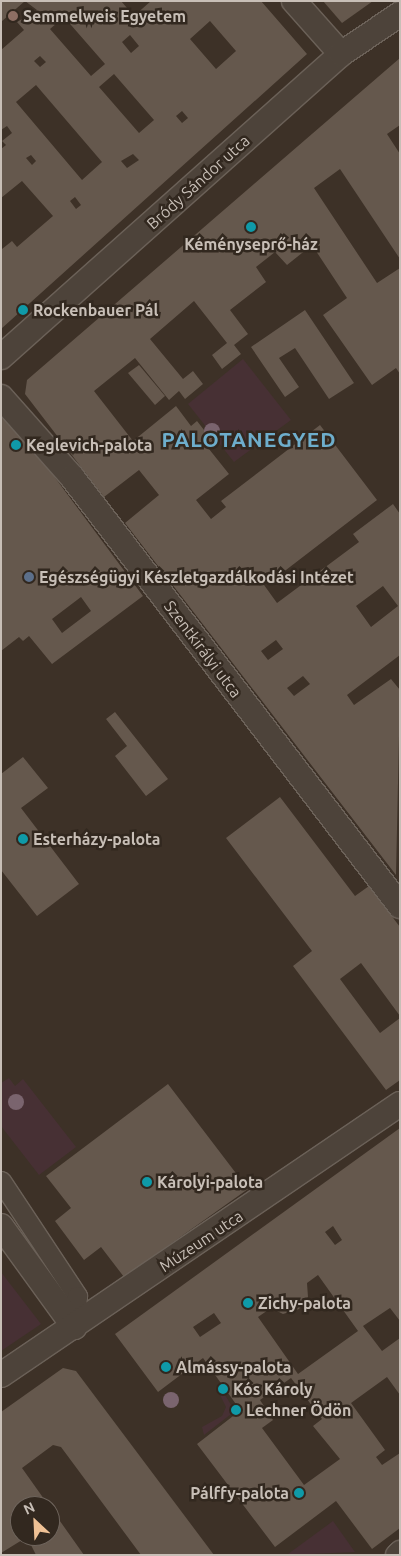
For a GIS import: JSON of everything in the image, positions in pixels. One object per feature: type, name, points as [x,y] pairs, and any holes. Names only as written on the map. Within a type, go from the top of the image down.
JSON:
[{"type":"street","points":[[294,1],[341,54]]},
{"type":"street","name":"Bródy Sándor utca","points":[[1,357],[341,54],[400,14]]},
{"type":"street","name":"Szentkirályi utca","points":[[1,397],[72,477],[400,906]]},
{"type":"street","name":"Múzeum utca","points":[[1,1375],[400,1104]]},
{"type":"street","points":[[1,1181],[76,1296],[74,1327]]},
{"type":"street","points":[[1,1226],[74,1327]]},
{"type":"shaded area","points":[[243,359],[291,420],[234,462],[188,404]]},
{"type":"shaded area","points":[[9,1078],[15,1086],[23,1079],[76,1147],[39,1175],[1,1126],[1,1083]]},
{"type":"shaded area","points":[[1,1272],[41,1324],[1,1351]]},
{"type":"shaded area","points":[[223,1392],[235,1411],[204,1435],[202,1427],[222,1416],[226,1407],[219,1393]]},
{"type":"shaded area","points":[[333,1521],[355,1552],[288,1555],[288,1554]]},
{"type":"building","points":[[1,1],[25,1],[1,22]]},
{"type":"building","points":[[25,1],[121,1],[134,16],[151,1],[261,1],[307,54],[1,329],[2,249],[12,241],[17,247],[53,216],[22,181],[1,198],[1,149],[6,145],[2,141],[12,133],[7,126],[1,130],[1,50],[24,30],[17,22],[37,10]],"holes":[[[64,17],[105,64],[91,76],[50,29]],[[210,21],[236,51],[216,69],[190,39]],[[130,35],[139,46],[131,53],[122,42]],[[40,56],[46,62],[40,67],[34,61]],[[114,74],[154,120],[139,133],[99,87]],[[36,85],[102,162],[82,180],[16,102]],[[182,111],[188,118],[182,123],[176,116]],[[133,154],[139,160],[127,168],[121,161]],[[31,155],[36,161],[32,165],[26,158]],[[75,197],[81,205],[76,209],[70,201]]]},
{"type":"building","points":[[323,1],[373,1],[342,23]]},
{"type":"building","points":[[400,58],[400,125],[387,134],[400,154],[400,259],[340,169],[314,188],[377,283],[400,268],[400,374],[396,368],[372,385],[323,315],[347,298],[312,245],[287,265],[275,252],[256,267],[266,282],[230,310],[248,334],[234,345],[241,354],[222,369],[212,355],[227,343],[194,301],[150,339],[183,379],[193,371],[203,384],[185,399],[179,391],[169,400],[135,358],[94,391],[133,441],[176,406],[191,426],[197,421],[215,444],[209,449],[229,474],[196,500],[211,519],[226,507],[221,501],[320,425],[377,500],[273,580],[267,572],[259,578],[277,603],[359,542],[353,534],[393,504],[400,514],[400,655],[347,695],[354,705],[391,679],[400,690],[396,875],[125,523],[159,495],[139,470],[104,497],[25,394],[27,380]],"holes":[[[383,586],[398,606],[371,627],[356,606]],[[276,640],[283,649],[268,660],[261,651]],[[303,676],[310,684],[294,696],[287,688]]]},
{"type":"building","points":[[305,310],[354,383],[329,399],[295,348],[279,358],[299,387],[285,397],[251,347]]},
{"type":"building","points":[[139,365],[165,396],[155,405],[128,373]]},
{"type":"building","points":[[1,405],[143,596],[52,664],[29,636],[23,641],[19,637],[1,651]],"holes":[[[81,597],[91,611],[62,633],[52,619]]]},
{"type":"building","points":[[115,712],[168,779],[146,796],[115,756],[127,746],[106,719]]},
{"type":"building","name":"Esterházy-palota","points":[[23,757],[48,788],[21,808],[79,884],[37,916],[1,870],[1,774]]},
{"type":"building","points":[[280,797],[355,896],[369,886],[400,927],[400,1016],[361,963],[340,979],[380,1033],[400,1018],[400,1080],[386,1090],[293,966],[312,951],[226,838]]},
{"type":"building","name":"Károlyi-palota","points":[[168,1084],[248,1189],[124,1277],[101,1247],[84,1260],[55,1221],[71,1208],[46,1176]]},
{"type":"building","points":[[400,1128],[400,1321],[390,1308],[363,1326],[382,1351],[400,1338],[400,1395],[387,1377],[351,1403],[385,1450],[376,1457],[382,1465],[400,1453],[400,1528],[372,1549],[336,1501],[275,1547],[197,1444],[237,1413],[238,1407],[203,1358],[158,1392],[115,1334]],"holes":[[[333,1226],[342,1240],[335,1245],[325,1232]],[[318,1275],[358,1331],[298,1374],[258,1317],[271,1308],[283,1314],[299,1309],[308,1297],[307,1283]],[[214,1313],[221,1323],[200,1337],[193,1327]],[[291,1378],[322,1419],[313,1426],[340,1459],[304,1485],[262,1428],[273,1420],[260,1400]]]},
{"type":"building","points":[[63,1368],[76,1371],[214,1555],[141,1555],[61,1447],[53,1445],[22,1468],[42,1496],[10,1496],[10,1546],[12,1546],[1,1553],[1,1412]]},
{"type":"building","points":[[60,1521],[84,1555],[36,1555],[32,1546],[60,1546]]},
{"type":"place","name":"Semmelweis Egyetem","points":[[13,16]]},
{"type":"place","name":"Kéményseprő-ház","points":[[251,227]]},
{"type":"place","name":"Rockenbauer Pál","points":[[23,310]]},
{"type":"place","name":"Keglevich-palota","points":[[16,445]]},
{"type":"place","name":"Egészségügyi Készletgazdálkodási Intézet","points":[[29,577]]},
{"type":"place","name":"Esterházy-palota","points":[[23,839]]},
{"type":"place","name":"Károlyi-palota","points":[[147,1182]]},
{"type":"place","name":"Zichy-palota","points":[[248,1303]]},
{"type":"place","name":"Almássy-palota","points":[[166,1367]]},
{"type":"place","name":"Kós Károly","points":[[223,1389]]},
{"type":"place","name":"Lechner Ödön","points":[[236,1410]]},
{"type":"place","name":"Pálffy-palota","points":[[299,1493]]},
{"type":"district","name":"PALOTANEGYED","points":[[249,439]]}]
